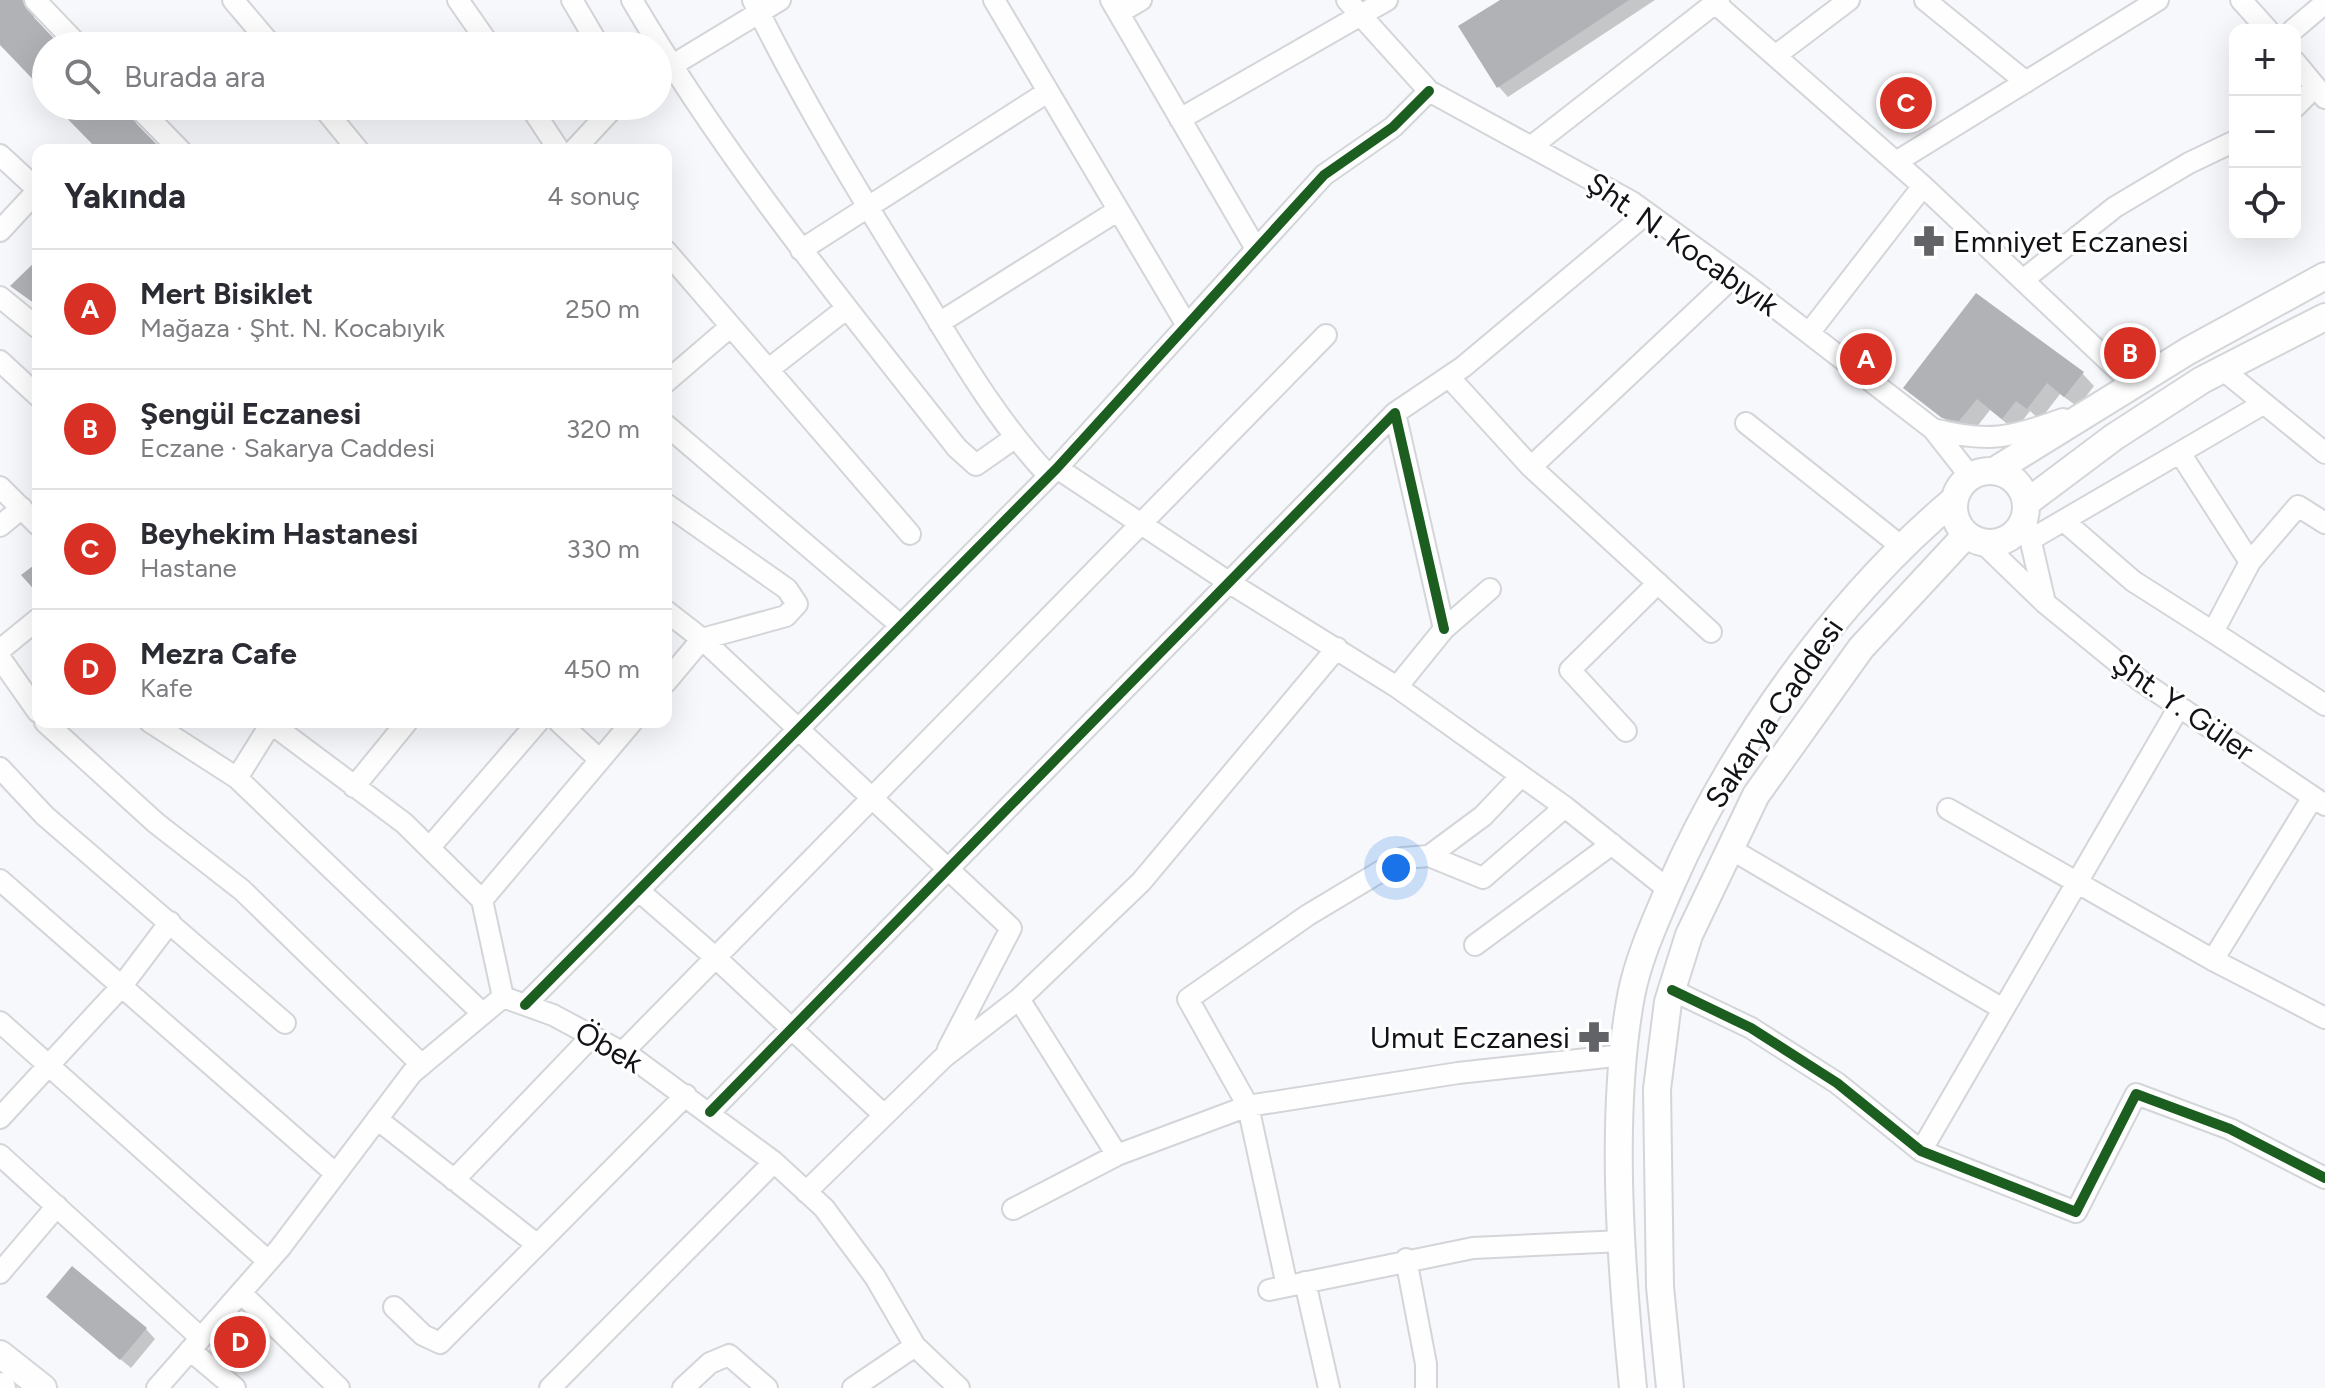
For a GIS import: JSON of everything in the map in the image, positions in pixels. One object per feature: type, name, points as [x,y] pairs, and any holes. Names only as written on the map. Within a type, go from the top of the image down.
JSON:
[{"type":"main road","points":[[2325,276],[2133,384],[1958,488],[1954,513],[1974,538],[2006,539],[2114,437],[2222,369],[2325,317]]},
{"type":"main road","points":[[1982,473],[2015,481],[2027,520]]},
{"type":"main road","name":"Sakarya Caddesi","points":[[1633,1388],[1622,1241],[1620,1087],[1631,994],[1669,890],[1724,776],[1832,625],[1902,547],[1954,500]]},
{"type":"main road","name":"Sakarya Caddesi","points":[[1670,1388],[1660,1287],[1657,1089],[1672,990],[1689,935],[1756,795],[1861,648],[1974,538]]},
{"type":"main road","points":[[0,1354],[43,1388]]},
{"type":"street","points":[[35,0],[66,32]]},
{"type":"street","points":[[233,0],[260,32]]},
{"type":"street","points":[[458,0],[480,32]]},
{"type":"street","points":[[572,0],[591,32]]},
{"type":"street","points":[[632,0],[647,32]]},
{"type":"street","points":[[672,65],[757,7],[780,0]]},
{"type":"street","points":[[994,0],[1046,93],[1186,324]]},
{"type":"street","points":[[1141,0],[1115,6],[1255,247]]},
{"type":"street","name":"Şht. N. Kocabıyık","points":[[1347,0],[1429,91],[1647,213],[1933,429],[1982,473]]},
{"type":"street","points":[[1180,119],[1387,0]]},
{"type":"street","points":[[1775,56],[1849,0]]},
{"type":"street","points":[[1925,0],[2026,82]]},
{"type":"street","points":[[1896,162],[2158,0]]},
{"type":"street","points":[[2241,0],[2263,24]]},
{"type":"street","points":[[1532,146],[1717,2],[1923,186],[2133,384]]},
{"type":"street","points":[[2300,24],[2325,3]]},
{"type":"street","points":[[757,7],[867,206],[1013,439],[1053,472],[1144,525],[1230,583],[1397,687],[1565,807],[1669,890]]},
{"type":"street","points":[[2301,69],[2320,92],[2301,103]]},
{"type":"street","points":[[672,81],[957,448],[976,465],[1013,439]]},
{"type":"street","points":[[525,1005],[899,624],[1053,472],[1255,247],[1324,175],[1393,127],[1429,91]]},
{"type":"street","points":[[801,250],[1046,93]]},
{"type":"street","points":[[151,120],[174,144]]},
{"type":"street","points":[[333,120],[353,144]]},
{"type":"street","points":[[544,120],[568,144]]},
{"type":"street","points":[[578,144],[601,120]]},
{"type":"street","points":[[2023,280],[2115,207],[2189,163],[2229,144]]},
{"type":"street","points":[[0,155],[32,184]]},
{"type":"street","points":[[1809,333],[1923,186]]},
{"type":"street","points":[[0,231],[32,196]]},
{"type":"street","points":[[939,323],[1117,211]]},
{"type":"street","points":[[710,1112],[1395,413],[1449,377],[1647,213]]},
{"type":"street","points":[[672,258],[910,534]]},
{"type":"street","points":[[1531,467],[1734,276]]},
{"type":"street","points":[[0,297],[32,323]]},
{"type":"street","points":[[769,369],[847,308]]},
{"type":"street","points":[[672,377],[730,327]]},
{"type":"street","points":[[623,1052],[1144,525],[1326,335]]},
{"type":"street","points":[[0,361],[32,390]]},
{"type":"street","points":[[2222,369],[2325,453]]},
{"type":"street","points":[[1449,377],[1531,467],[1711,632]]},
{"type":"street","points":[[2045,603],[2027,520],[2064,521],[2263,404]]},
{"type":"street","points":[[1933,429],[1972,440],[2013,438],[2093,408]]},
{"type":"street","points":[[1395,413],[1444,629]]},
{"type":"street","points":[[1746,423],[1902,547]]},
{"type":"street","points":[[672,430],[899,624]]},
{"type":"street","points":[[2180,453],[2250,562]]},
{"type":"street","points":[[0,487],[32,519]]},
{"type":"street","points":[[2213,632],[2250,562],[2298,506],[2325,523]]},
{"type":"street","points":[[0,526],[22,508]]},
{"type":"street","points":[[672,508],[787,589],[797,604],[786,616],[702,639],[672,675]]},
{"type":"street","points":[[2064,521],[2133,581],[2325,705]]},
{"type":"street","name":"Şht. Y. Güler","points":[[1974,538],[2045,603],[2138,679],[2319,801]]},
{"type":"street","points":[[1626,731],[1570,670],[1658,583]]},
{"type":"street","points":[[1397,687],[1444,629],[1490,589]]},
{"type":"street","points":[[672,616],[702,639],[1011,928],[944,1057]]},
{"type":"street","points":[[0,650],[32,624]]},
{"type":"street","points":[[806,1192],[944,1057],[1019,999],[1141,882],[1337,648]]},
{"type":"street","points":[[0,658],[32,703]]},
{"type":"street","points":[[1921,1151],[2179,707]]},
{"type":"street","points":[[52,728],[156,823],[242,890],[422,1065]]},
{"type":"street","points":[[159,728],[237,778],[483,1014]]},
{"type":"street","points":[[237,778],[266,728]]},
{"type":"street","points":[[157,1388],[268,1261],[422,1065],[503,997],[482,900],[404,823],[278,728]]},
{"type":"street","points":[[354,787],[402,728]]},
{"type":"street","points":[[430,847],[533,728]]},
{"type":"street","points":[[565,728],[600,760]]},
{"type":"street","points":[[482,900],[627,728]]},
{"type":"street","points":[[0,768],[45,816],[285,1023]]},
{"type":"street","points":[[1429,856],[1483,816],[1521,776]]},
{"type":"street","points":[[2213,960],[2319,801]]},
{"type":"street","points":[[1329,1388],[1287,1286],[1248,1106],[1188,999],[1308,915],[1403,858],[1429,856],[1483,878],[1565,807]]},
{"type":"street","points":[[1948,809],[2078,880],[2213,960],[2325,1018]]},
{"type":"street","points":[[1475,945],[1612,844]]},
{"type":"street","points":[[1729,848],[2003,1009]]},
{"type":"street","points":[[0,880],[336,1174]]},
{"type":"street","points":[[639,891],[716,958],[884,1115]]},
{"type":"street","points":[[0,1118],[121,987],[170,922]]},
{"type":"street","points":[[1672,990],[1751,1028],[1837,1083],[1921,1151],[2076,1212],[2136,1094],[2230,1129],[2325,1178]]},
{"type":"street","name":"Öbek","points":[[503,997],[553,1015],[623,1052],[710,1112],[774,1162],[824,1208],[875,1277],[915,1346],[959,1388]]},
{"type":"street","points":[[1019,999],[1117,1155]]},
{"type":"street","points":[[0,1022],[268,1261]]},
{"type":"street","points":[[454,1180],[592,1036]]},
{"type":"street","points":[[1013,1209],[1117,1155],[1248,1106],[1458,1073],[1624,1055]]},
{"type":"street","points":[[394,1307],[423,1335],[440,1343],[535,1243],[686,1095]]},
{"type":"street","points":[[377,1119],[535,1243]]},
{"type":"street","points":[[0,1155],[57,1206],[196,1344],[235,1388]]},
{"type":"street","points":[[550,1388],[774,1162]]},
{"type":"street","points":[[0,1273],[57,1206]]},
{"type":"street","points":[[1287,1286],[1406,1259],[1473,1248],[1622,1241]]},
{"type":"street","points":[[1406,1259],[1426,1364],[1426,1388]]},
{"type":"street","points":[[241,1293],[339,1388]]},
{"type":"street","points":[[853,1388],[915,1346]]},
{"type":"street","points":[[683,1388],[710,1363],[729,1355],[767,1388]]},
{"type":"building","points":[[0,0],[22,0],[26,9],[48,32],[32,32],[32,78],[0,45]]},
{"type":"building","points":[[1500,0],[1629,0],[1497,88],[1458,26]]},
{"type":"building","points":[[69,120],[133,120],[156,144],[92,144]]},
{"type":"building","points":[[32,265],[32,302],[10,286]]},
{"type":"building","points":[[1976,293],[2084,372],[2064,397],[2047,383],[2027,409],[2016,401],[2002,419],[1977,399],[1959,421],[1942,418],[1903,388]]},
{"type":"building","points":[[32,567],[32,587],[21,575]]},
{"type":"building","points":[[72,1266],[147,1328],[120,1360],[46,1297]]},
{"type":"cycle path","points":[[525,1005],[1057,468],[1324,175],[1393,127],[1429,91]]},
{"type":"cycle path","points":[[710,1112],[1395,413],[1444,629]]},
{"type":"cycle path","points":[[1672,990],[1751,1028],[1837,1083],[1921,1151],[2076,1212],[2136,1094],[2230,1129],[2325,1178]]},
{"type":"place","name":"Beyhekim Hastanesi","points":[[1906,103]]},
{"type":"place","name":"Emniyet Eczanesi","points":[[1929,241]]},
{"type":"place","name":"Şengül Eczanesi","points":[[2130,353]]},
{"type":"place","name":"Mert Bisiklet","points":[[1866,359]]},
{"type":"place","name":"Umut Eczanesi","points":[[1594,1037]]},
{"type":"place","name":"Mezra Cafe","points":[[240,1342]]}]
